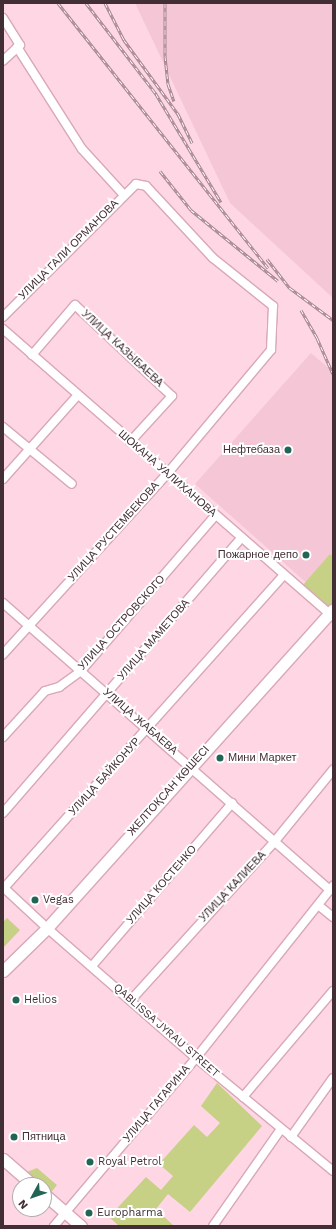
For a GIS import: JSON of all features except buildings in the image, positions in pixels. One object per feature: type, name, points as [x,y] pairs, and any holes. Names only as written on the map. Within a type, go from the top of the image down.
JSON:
[{"type":"main road","name":"ЖЕЛТОҚСАН КӨШЕСІ","points":[[3,971],[46,928],[190,766],[332,613]]},
{"type":"main road","points":[[3,1159],[24,1177]]},
{"type":"main road","points":[[52,1201],[81,1226]]},
{"type":"street","points":[[3,18],[18,46],[82,149],[124,195]]},
{"type":"street","points":[[3,61],[18,46]]},
{"type":"street","name":"УЛИЦА ГАЛИ ОРМАНОВА","points":[[3,317],[136,184],[146,186],[213,258],[273,306]]},
{"type":"street","name":"УЛИЦА КАЗЫБАЕВА","points":[[32,355],[75,305],[172,396],[130,442]]},
{"type":"street","name":"УЛИЦА РУСТЕМБЕКОВА","points":[[3,654],[167,474],[271,350],[273,306]]},
{"type":"street","name":"ШОКАНА УАЛИХАНОВА","points":[[3,329],[77,396],[215,516],[284,575],[332,613]]},
{"type":"street","points":[[3,479],[77,396]]},
{"type":"street","points":[[3,427],[72,484]]},
{"type":"street","name":"УЛИЦА ОСТРОВСКОГО","points":[[3,737],[46,691],[59,687],[81,671],[215,516]]},
{"type":"street","name":"УЛИЦА МАМЕТОВА","points":[[3,813],[108,694],[241,538]]},
{"type":"street","name":"УЛИЦА БАЙКОНУР","points":[[4,888],[148,729],[284,575]]},
{"type":"street","name":"УЛИЦА ЖАБАЕВА","points":[[3,603],[275,841],[332,888]]},
{"type":"street","name":"УЛИЦА КАЛИЕВА","points":[[131,1000],[275,841],[333,770]]},
{"type":"street","name":"УЛИЦА КОСТЕНКО","points":[[92,966],[232,803]]},
{"type":"street","name":"QABLISSA JYRAU STREET","points":[[4,888],[46,928],[92,966],[196,1058],[333,1171]]},
{"type":"street","name":"УЛИЦА ГАГАРИНА","points":[[54,1226],[196,1058],[332,888]]},
{"type":"street","points":[[318,905],[333,917]]},
{"type":"street","points":[[243,1097],[333,991]]},
{"type":"street","points":[[291,1137],[333,1078]]},
{"type":"street","points":[[213,1226],[281,1129]]},
{"type":"shaded area","points":[[135,3],[333,3],[333,298],[230,203]]},
{"type":"shaded area","points":[[311,353],[333,372],[333,596],[328,602],[195,484]]},
{"type":"green space","points":[[330,554],[333,557],[333,605],[329,609],[302,586]]},
{"type":"green space","points":[[7,918],[20,930],[3,948],[3,922]]},
{"type":"green space","points":[[217,1083],[262,1126],[190,1212],[168,1194],[156,1209],[174,1226],[119,1226],[109,1217],[146,1177],[161,1190],[173,1176],[159,1164],[194,1125],[207,1137],[220,1123],[201,1106]]},
{"type":"green space","points":[[37,1168],[48,1177],[28,1177],[24,1173]]},
{"type":"green space","points":[[52,1181],[57,1185],[52,1191]]},
{"type":"railway","points":[[58,3],[268,268]]},
{"type":"railway","points":[[86,3],[156,94],[221,202]]},
{"type":"railway","points":[[105,3],[124,40],[178,114],[192,143]]},
{"type":"railway","points":[[165,3],[165,56],[168,84],[174,101]]},
{"type":"railway","points":[[160,171],[191,210],[278,281]]},
{"type":"railway","points":[[267,259],[290,288],[333,320]]},
{"type":"railway","points":[[301,310],[317,338],[333,374]]},
{"type":"place","name":"Нефтебаза","points":[[288,450]]},
{"type":"place","name":"Пожарное депо","points":[[306,555]]},
{"type":"place","name":"Мини Маркет","points":[[220,758]]},
{"type":"place","name":"Vegas","points":[[35,900]]},
{"type":"place","name":"Helios","points":[[16,1000]]},
{"type":"place","name":"Пятница","points":[[14,1137]]},
{"type":"place","name":"Royal Petrol","points":[[90,1162]]},
{"type":"place","name":"Europharma","points":[[89,1213]]}]
